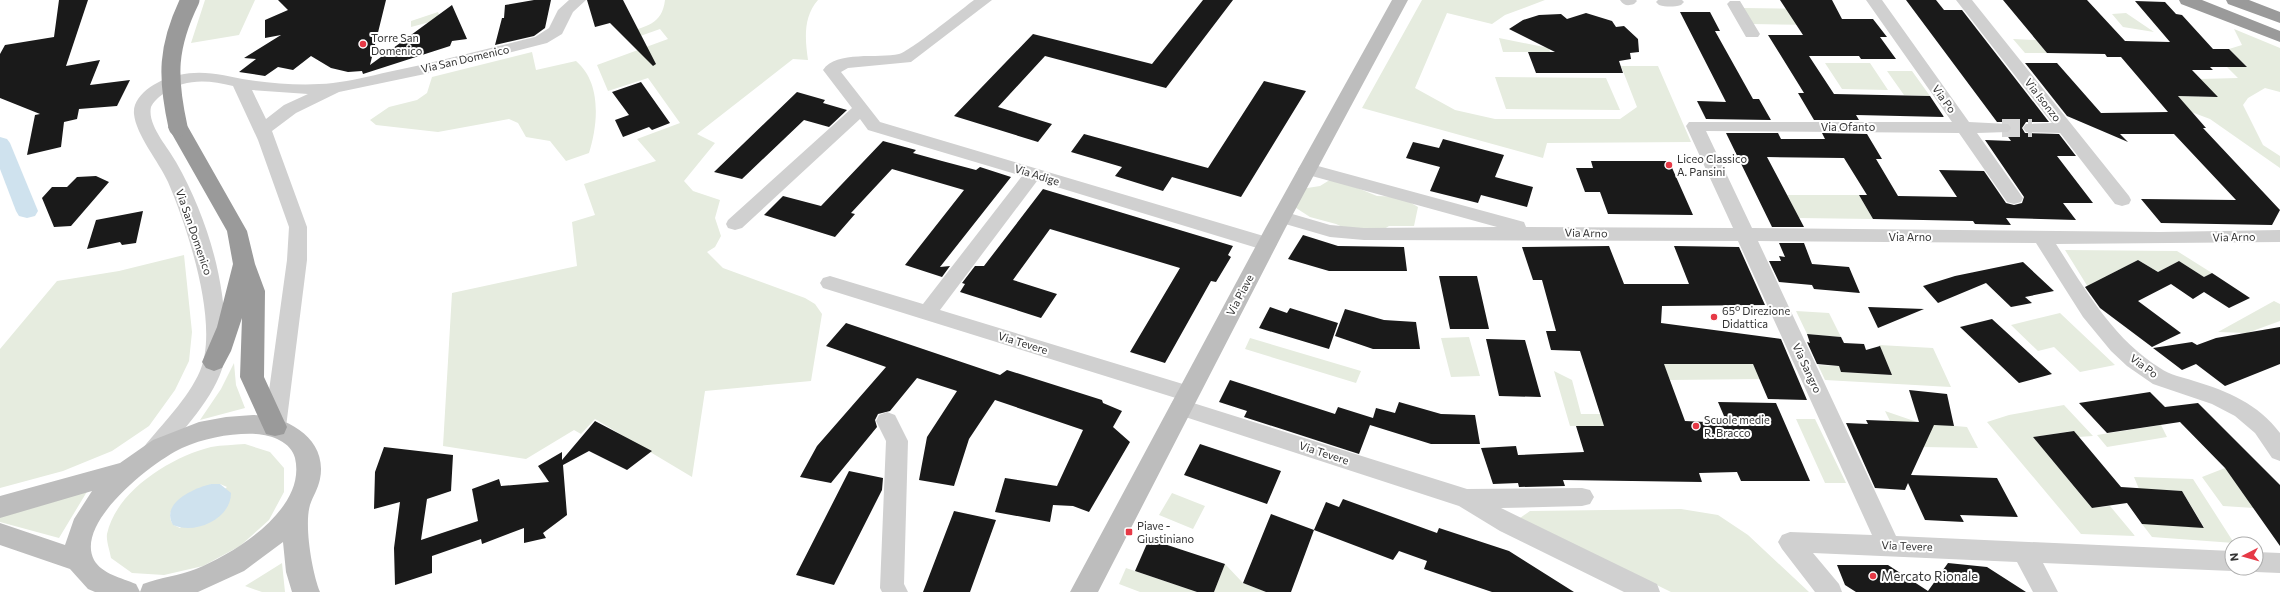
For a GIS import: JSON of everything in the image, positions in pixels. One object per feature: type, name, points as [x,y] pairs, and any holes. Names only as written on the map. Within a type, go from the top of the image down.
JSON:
[{"type":"highway","points":[[190,0],[178,26],[169,60],[170,92],[178,127],[237,231],[244,264],[254,291],[252,377],[275,427]]},
{"type":"highway","points":[[2187,0],[2280,37]]},
{"type":"highway","points":[[2234,0],[2280,18]]},
{"type":"highway","points":[[214,362],[229,326],[244,264]]},
{"type":"street","name":"Via San Domenico","points":[[150,454],[197,394],[214,362],[215,316],[213,289],[196,232],[170,167],[143,118],[143,106],[150,96],[181,79],[212,75],[239,82],[286,89],[334,88],[425,69],[541,40],[556,31],[566,10],[578,0]]},
{"type":"street","name":"Via Adige","points":[[984,0],[905,59],[845,63],[831,70],[874,126],[1267,244]]},
{"type":"street","name":"Via Piave","points":[[1087,591],[1267,244],[1400,0]]},
{"type":"street","name":"Via Po","points":[[1874,0],[2014,198]]},
{"type":"street","name":"Via Isonzo","points":[[1964,0],[2122,200]]},
{"type":"street","points":[[1735,4],[1752,34]]},
{"type":"street","points":[[239,82],[262,130],[298,227],[297,260],[275,427]]},
{"type":"street","name":"Via San Domenico","points":[[262,130],[290,109],[334,88]]},
{"type":"street","points":[[734,224],[861,109]]},
{"type":"street","name":"Via Ofanto","points":[[1695,126],[2002,128]]},
{"type":"street","name":"Via Sangro","points":[[1695,126],[1747,236],[1888,545]]},
{"type":"street","points":[[2032,128],[2065,128]]},
{"type":"street","name":"Via Arno","points":[[1308,169],[1540,233]]},
{"type":"street","points":[[927,313],[1033,174]]},
{"type":"street","name":"Via Arno","points":[[1282,217],[1330,231],[1364,234],[1540,233],[1747,236],[2042,237],[2280,236]]},
{"type":"street","name":"Via Po","points":[[2042,237],[2104,331],[2122,349],[2153,375],[2246,411],[2274,442],[2280,452]]},
{"type":"street","name":"Via Tevere","points":[[830,283],[927,313],[1185,400],[1467,500],[1508,524],[1648,592]]},
{"type":"street","points":[[887,421],[897,441],[892,588],[896,592]]},
{"type":"street","points":[[84,576],[78,541],[86,518],[102,494],[124,472],[150,454],[177,440],[211,429],[230,425],[255,424],[275,427],[290,434],[301,444],[308,457],[309,472],[307,483],[296,507],[277,532],[250,555],[216,574],[181,587],[153,592]]},
{"type":"street","points":[[0,508],[124,472]]},
{"type":"street","name":"Via Tevere","points":[[1467,500],[1582,497]]},
{"type":"street","points":[[296,507],[296,544],[299,572],[306,592]]},
{"type":"street","points":[[0,534],[105,586],[126,592]]},
{"type":"street","name":"Via Tevere","points":[[1830,592],[1790,542],[1888,545],[2224,561]]},
{"type":"street","points":[[2024,551],[2046,592]]},
{"type":"street","points":[[2264,562],[2280,563]]},
{"type":"street","points":[[181,587],[210,592]]},
{"type":"shaded area","points":[[205,0],[255,0],[239,35],[191,43]]},
{"type":"shaded area","points":[[665,0],[818,0],[807,21],[806,44],[808,60],[793,59],[697,134],[715,143],[684,181],[693,191],[720,200],[715,218],[721,236],[715,247],[707,252],[723,268],[805,298],[815,304],[822,314],[811,381],[705,391],[692,477],[595,419],[581,434],[574,430],[526,459],[443,446],[452,293],[577,266],[572,222],[595,215],[584,184],[656,161],[637,139],[680,123],[648,78],[608,91],[597,65],[668,39],[660,29],[629,40],[625,33],[646,26],[657,20]]},
{"type":"shaded area","points":[[1422,0],[1545,0],[1505,15],[1492,24],[1447,13],[1415,88],[1455,110],[1495,119],[1620,119],[1637,107],[1621,66],[1658,66],[1691,142],[1547,143],[1543,158],[1362,108]]},
{"type":"shaded area","points":[[1743,8],[1809,9],[1819,25],[1752,24]]},
{"type":"shaded area","points":[[438,12],[441,19],[411,27],[411,21]]},
{"type":"shaded area","points":[[2126,13],[2154,32],[2123,27],[2112,14]]},
{"type":"shaded area","points":[[2234,29],[2280,48],[2280,92],[2265,88],[2248,98],[2243,105],[2263,145],[2280,156],[2280,168],[2210,119],[2186,110],[2178,96],[2217,97],[2200,79],[2238,78],[2227,67],[2247,67],[2229,49],[2242,45]]},
{"type":"shaded area","points":[[1499,38],[1549,48],[1550,52],[1503,52]]},
{"type":"shaded area","points":[[2013,39],[2036,40],[2047,53],[2025,53]]},
{"type":"shaded area","points":[[532,52],[536,70],[576,61],[584,70],[594,92],[596,104],[596,117],[589,153],[566,161],[550,141],[526,137],[518,123],[509,119],[438,132],[376,125],[370,120],[389,107],[417,100],[427,93],[432,77]]},
{"type":"shaded area","points":[[1825,63],[1870,63],[1888,90],[1842,89]]},
{"type":"shaded area","points":[[1887,71],[1912,71],[1930,96],[1904,95]]},
{"type":"shaded area","points":[[1495,77],[1606,78],[1620,110],[1506,109]]},
{"type":"shaded area","points":[[1333,178],[1377,196],[1401,197],[1418,207],[1414,226],[1389,226],[1376,234],[1349,230],[1336,224],[1310,217],[1293,206],[1301,189],[1320,186]]},
{"type":"shaded area","points":[[1787,195],[1859,195],[1873,219],[1799,218]]},
{"type":"shaded area","points":[[2065,250],[2177,251],[2212,273],[2204,277],[2179,261],[2158,272],[2138,260],[2091,284],[2101,308]]},
{"type":"shaded area","points":[[184,255],[192,332],[189,361],[175,390],[149,426],[112,451],[63,471],[0,488],[0,349],[57,281],[119,271]]},
{"type":"shaded area","points":[[2274,301],[2280,304],[2280,321],[2247,333],[2218,332]]},
{"type":"shaded area","points":[[1796,311],[1829,313],[1841,337],[1807,334]]},
{"type":"shaded area","points":[[2060,313],[2115,365],[2080,372],[2054,347],[2038,351],[2011,325]]},
{"type":"shaded area","points":[[1469,337],[1480,376],[1451,377],[1441,338]]},
{"type":"shaded area","points":[[1250,338],[1361,371],[1356,383],[1245,349]]},
{"type":"shaded area","points":[[1879,345],[1933,348],[1951,387],[1825,380],[1818,365],[1839,366],[1841,372],[1892,375]]},
{"type":"shaded area","points":[[234,363],[236,385],[245,408],[200,420],[221,389]]},
{"type":"shaded area","points":[[1663,364],[1753,364],[1760,379],[1670,380]]},
{"type":"shaded area","points":[[1554,371],[1572,380],[1581,414],[1633,414],[1640,436],[1596,426],[1570,426]]},
{"type":"shaded area","points":[[2064,405],[2093,436],[2078,437],[2073,431],[2033,437],[2092,508],[2110,506],[2135,536],[2081,534],[1987,422],[2009,415]]},
{"type":"shaded area","points":[[1885,411],[1920,423],[1967,427],[1978,448],[1924,447],[1914,431],[1890,421]]},
{"type":"shaded area","points":[[1796,419],[1815,419],[1846,483],[1825,483]]},
{"type":"shaded area","points":[[2161,425],[2167,437],[2107,447],[2097,435]]},
{"type":"shaded area","points":[[245,444],[270,452],[284,468],[284,492],[269,520],[240,546],[203,566],[164,575],[132,573],[111,558],[107,534],[112,518],[133,490],[147,478],[179,459],[195,452],[211,447]],"holes":[[[211,484],[220,484],[227,487],[180,528],[172,523],[170,513]]]},
{"type":"shaded area","points":[[2225,468],[2254,508],[2223,506],[2202,477]]},
{"type":"shaded area","points":[[2134,477],[2193,479],[2230,536],[2224,536],[2224,542],[2152,537],[2142,524],[2204,527],[2182,491],[2139,489]]},
{"type":"shaded area","points":[[88,490],[59,538],[0,522],[0,517]]},
{"type":"shaded area","points":[[1172,493],[1205,506],[1193,529],[1159,515]]},
{"type":"shaded area","points":[[1681,509],[1718,515],[1748,535],[1809,592],[1671,592],[1520,518],[1530,511]]},
{"type":"shaded area","points":[[282,563],[285,592],[262,592],[245,586]]},
{"type":"shaded area","points":[[1225,564],[1243,583],[1266,592],[1214,592]]},
{"type":"shaded area","points":[[1126,568],[1197,592],[1140,592],[1119,584]]},
{"type":"water","points":[[211,484],[220,484],[231,493],[225,510],[218,517],[201,526],[182,528],[173,525],[170,517],[171,510],[175,503],[188,493]]},
{"type":"building","points":[[59,0],[88,0],[66,66],[100,60],[90,85],[130,80],[117,106],[79,109],[77,119],[64,122],[61,147],[27,155],[35,115],[40,114],[0,98],[0,54],[5,45],[54,37]]},
{"type":"building","points":[[278,0],[386,0],[370,65],[452,5],[467,39],[452,41],[450,46],[363,74],[362,71],[348,72],[331,68],[311,56],[293,70],[278,67],[265,76],[239,72],[256,59],[244,58],[281,35],[265,38],[265,20],[288,10]]},
{"type":"building","points":[[534,0],[551,0],[545,28],[534,36],[495,45],[502,18],[504,18],[505,5]]},
{"type":"building","points":[[587,0],[623,0],[656,64],[653,66],[610,23],[595,27]]},
{"type":"building","points":[[1203,0],[1233,0],[1166,88],[1045,56],[998,107],[1052,124],[1038,142],[954,116],[1033,34],[1152,64]]},
{"type":"building","points":[[1780,0],[1832,0],[1842,19],[1873,19],[1887,37],[1880,37],[1896,59],[1861,59],[1859,56],[1809,56],[1834,94],[1930,96],[1944,117],[1856,115],[1859,120],[1814,120],[1798,93],[1804,93],[1768,35],[1803,35]]},
{"type":"building","points":[[1906,0],[1936,0],[1944,10],[1962,10],[2049,122],[2026,122],[2022,128],[2025,133],[2059,134],[2076,156],[2057,156],[2093,203],[2063,203],[2076,220],[2006,218],[2011,225],[1975,224],[1973,221],[1873,219],[1859,195],[1867,195],[1844,158],[1767,157],[1804,227],[1772,227],[1726,133],[1778,133],[1781,139],[1825,139],[1822,133],[1867,134],[1882,159],[1876,159],[1898,196],[1957,197],[1939,170],[1984,171],[2006,203],[2014,205],[2022,203],[2024,197],[1985,140],[2011,141],[2006,134],[2009,133],[2012,127],[2008,122],[1997,122]]},
{"type":"building","points":[[2003,0],[2087,0],[2125,41],[2170,42],[2135,1],[2165,2],[2176,14],[2182,15],[2213,49],[2229,49],[2247,67],[2210,67],[2213,70],[2192,70],[2218,97],[2178,96],[2206,128],[2203,128],[2280,210],[2272,225],[2161,223],[2141,199],[2236,200],[2174,134],[2120,134],[2128,142],[2067,116],[2025,63],[2057,63],[2101,113],[2168,112],[2121,57],[2107,57],[2105,54],[2047,53]]},
{"type":"building","points":[[1680,12],[1710,12],[1720,31],[1715,31],[1753,99],[1759,99],[1771,120],[1706,119],[1697,101],[1726,102]]},
{"type":"building","points":[[1586,13],[1612,21],[1616,27],[1624,26],[1638,39],[1639,52],[1630,53],[1631,59],[1619,61],[1623,73],[1536,73],[1528,52],[1555,52],[1509,29],[1523,20],[1539,15],[1561,14],[1567,19]]},
{"type":"building","points":[[1264,81],[1306,91],[1241,197],[1172,177],[1163,191],[1115,176],[1122,167],[1071,152],[1084,134],[1208,168]]},
{"type":"building","points":[[641,82],[670,123],[652,130],[649,127],[623,137],[615,120],[629,115],[612,92]]},
{"type":"building","points":[[797,92],[825,100],[823,103],[847,110],[829,127],[804,120],[742,179],[714,172]]},
{"type":"building","points":[[1443,139],[1504,155],[1495,177],[1533,187],[1527,207],[1481,195],[1478,203],[1430,191],[1440,167],[1406,158],[1413,142],[1439,148]]},
{"type":"building","points":[[883,141],[916,150],[913,153],[976,170],[980,167],[1011,177],[940,267],[950,266],[942,277],[905,265],[964,190],[892,169],[851,213],[855,214],[835,237],[764,215],[783,196],[821,206]]},
{"type":"building","points":[[1591,161],[1669,161],[1693,215],[1608,214],[1600,192],[1585,192],[1576,168],[1593,168]]},
{"type":"building","points":[[96,176],[109,182],[71,226],[54,227],[42,198],[52,187],[67,187],[77,177]]},
{"type":"building","points":[[1043,189],[1233,246],[1228,255],[1231,257],[1216,282],[1211,281],[1165,363],[1130,352],[1180,268],[1050,229],[1013,280],[1057,294],[1041,318],[960,292],[965,284],[962,283],[975,266],[984,266]]},
{"type":"building","points":[[143,211],[136,243],[122,245],[120,242],[87,249],[96,220]]},
{"type":"building","points":[[1303,235],[1338,246],[1404,247],[1407,271],[1329,271],[1288,259]]},
{"type":"building","points":[[1779,243],[1804,243],[1812,264],[1849,267],[1860,293],[1814,289],[1812,285],[1779,282],[1769,261],[1781,261],[1779,256],[1785,257]]},
{"type":"building","points":[[1609,246],[1624,284],[1689,284],[1674,246],[1739,247],[1765,305],[1662,306],[1661,323],[1781,339],[1807,400],[1768,399],[1753,364],[1664,364],[1685,421],[1727,423],[1718,402],[1776,403],[1810,481],[1741,481],[1737,472],[1699,473],[1702,482],[1563,480],[1565,486],[1519,487],[1518,483],[1493,484],[1481,448],[1516,446],[1518,455],[1584,452],[1576,426],[1604,426],[1580,351],[1551,350],[1546,331],[1556,331],[1542,280],[1533,280],[1522,247]]},
{"type":"building","points":[[2138,260],[2158,272],[2179,261],[2204,277],[2212,273],[2250,298],[2229,308],[2204,292],[2193,299],[2171,284],[2138,301],[2181,333],[2152,347],[2100,308],[2085,287]]},
{"type":"building","points":[[2023,262],[2054,291],[2025,297],[2032,303],[2011,307],[1986,283],[1938,303],[1923,286],[1955,276]]},
{"type":"building","points":[[1439,276],[1477,276],[1489,329],[1450,329]]},
{"type":"building","points":[[1270,307],[1287,313],[1290,308],[1338,323],[1329,349],[1259,328]]},
{"type":"building","points":[[1868,307],[1924,309],[1878,328]]},
{"type":"building","points":[[1345,309],[1384,320],[1416,322],[1420,349],[1373,349],[1335,336]]},
{"type":"building","points":[[1992,319],[2052,374],[2019,383],[1960,327]]},
{"type":"building","points":[[846,323],[1000,375],[1007,370],[1102,400],[1103,403],[1122,411],[1113,427],[1130,442],[1089,512],[1073,506],[1053,505],[1050,522],[995,512],[1005,478],[1057,486],[1083,430],[995,400],[969,439],[954,486],[919,480],[927,437],[957,391],[917,378],[890,411],[878,414],[875,420],[877,427],[831,483],[800,477],[817,446],[886,367],[826,346]]},
{"type":"building","points":[[2280,327],[2280,364],[2225,386],[2196,364],[2182,370],[2153,348],[2192,342],[2197,345],[2216,338]]},
{"type":"building","points":[[1807,334],[1841,337],[1844,343],[1864,344],[1866,350],[1880,346],[1892,375],[1841,372],[1839,366],[1817,364],[1807,342],[1810,343]]},
{"type":"building","points":[[1486,339],[1525,340],[1541,397],[1499,396]]},
{"type":"building","points":[[1230,380],[1335,414],[1338,407],[1373,418],[1376,408],[1395,413],[1399,402],[1441,414],[1475,415],[1480,444],[1431,444],[1370,425],[1359,454],[1244,417],[1247,411],[1219,402]]},
{"type":"building","points":[[1909,390],[1947,394],[1954,426],[1934,425],[1911,475],[1997,478],[2018,517],[1960,515],[1964,522],[1925,520],[1908,483],[1905,490],[1875,488],[1846,423],[1868,424],[1866,420],[1919,422]]},
{"type":"building","points":[[2150,392],[2165,407],[2198,403],[2280,485],[2280,546],[2225,468],[2180,422],[2107,433],[2079,403]]},
{"type":"building","points":[[595,421],[652,451],[627,470],[589,451],[563,465],[567,515],[543,533],[546,538],[524,543],[524,528],[482,544],[481,539],[432,556],[432,573],[395,585],[394,548],[400,502],[374,509],[375,472],[384,447],[453,455],[451,491],[427,499],[421,540],[478,521],[472,489],[499,479],[501,486],[549,482],[538,466],[562,452],[562,460]]},
{"type":"building","points":[[2074,431],[2121,487],[2182,491],[2204,528],[2142,524],[2127,503],[2092,508],[2033,437]]},
{"type":"building","points":[[1200,444],[1281,471],[1267,504],[1184,475]]},
{"type":"building","points":[[849,471],[883,478],[882,490],[834,585],[796,575]]},
{"type":"building","points":[[1343,499],[1437,533],[1439,528],[1509,551],[1574,592],[1492,592],[1424,569],[1427,561],[1399,551],[1393,560],[1314,530],[1326,502],[1339,507]]},
{"type":"building","points":[[954,511],[996,520],[970,592],[923,592]]},
{"type":"building","points":[[1271,514],[1314,530],[1291,592],[1266,592],[1243,583]]},
{"type":"building","points":[[1149,539],[1225,564],[1214,592],[1197,592],[1135,571]]},
{"type":"building","name":"Mercato Rionale","points":[[1948,563],[1987,567],[2026,592],[1856,592],[1845,585],[1837,565],[1888,565],[1928,591]]},
{"type":"waterway","points":[[0,143],[27,211]]},
{"type":"tunnel","points":[[2002,128],[2032,128]]},
{"type":"place","name":"Torre San Domenico","points":[[363,44]]},
{"type":"place","name":"Liceo Classico A. Pansini","points":[[1669,165]]},
{"type":"place","name":"65° Direzione Didattica","points":[[1714,317]]},
{"type":"place","name":"Scuole medie R. Bracco","points":[[1696,426]]},
{"type":"place","name":"Piave - Giustiniano","points":[[1129,532]]},
{"type":"place","name":"Mercato Rionale","points":[[1873,576]]}]
